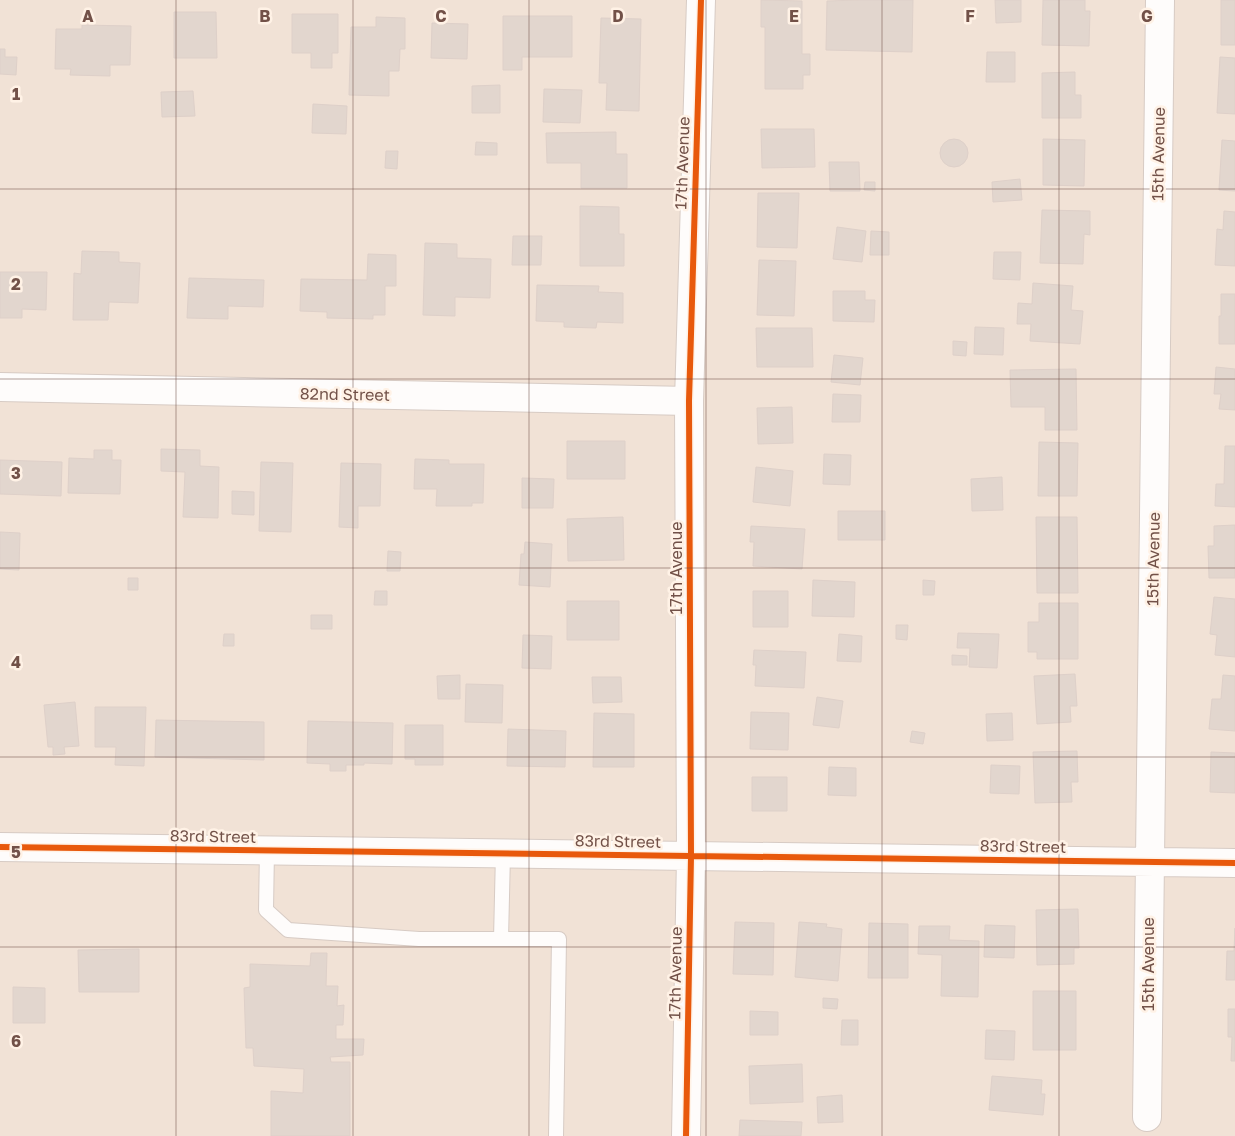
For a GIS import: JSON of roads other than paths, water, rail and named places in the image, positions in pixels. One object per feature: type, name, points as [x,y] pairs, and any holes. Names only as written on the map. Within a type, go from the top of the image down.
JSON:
[{"type":"street","name":"17th Avenue","points":[[686,1136],[691,856],[689,401],[701,0]]},
{"type":"street","name":"15th Avenue","points":[[1147,1117],[1160,0]]},
{"type":"street","name":"82nd Street","points":[[0,387],[689,401]]},
{"type":"street","name":"83rd Street","points":[[0,846],[1235,863]]},
{"type":"lane","points":[[267,850],[266,910],[288,930],[419,938],[559,938],[556,1136]]},
{"type":"lane","points":[[501,938],[503,853]]}]
